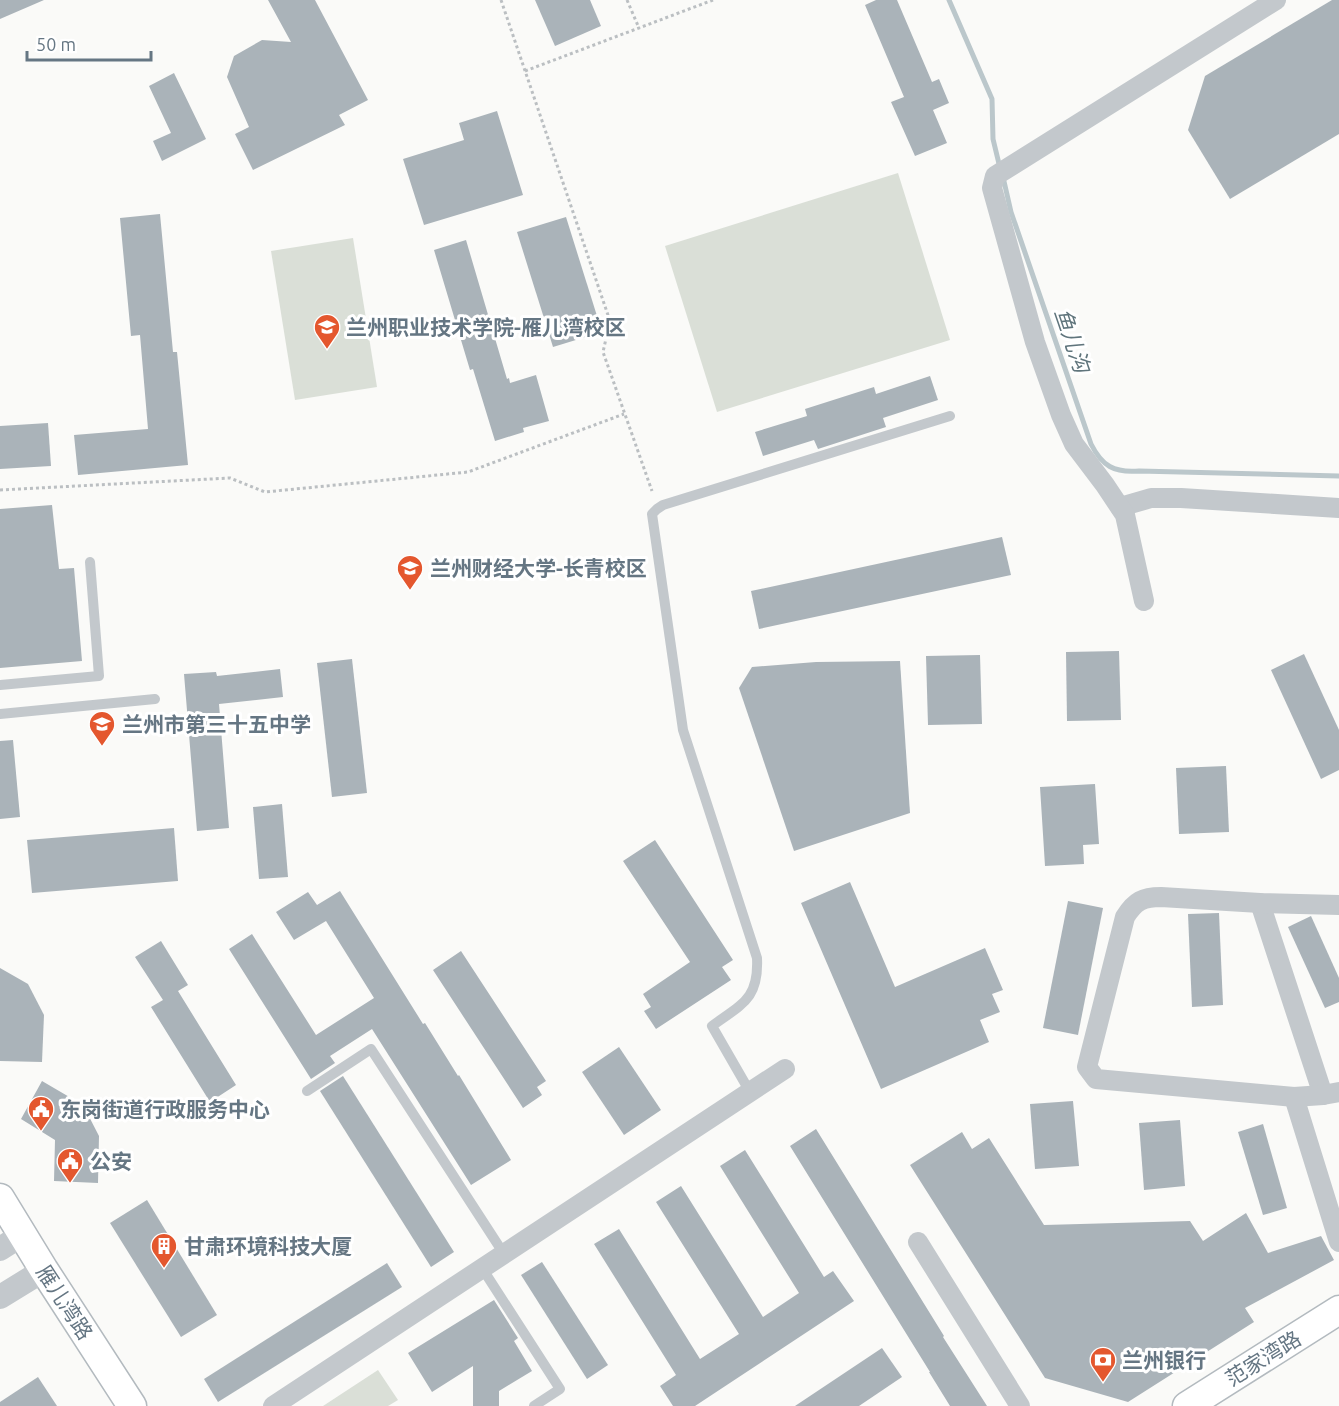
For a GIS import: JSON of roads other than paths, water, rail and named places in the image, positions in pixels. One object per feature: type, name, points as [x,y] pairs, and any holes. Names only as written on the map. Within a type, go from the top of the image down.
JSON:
[{"type":"main road","name":"雁儿湾路","points":[[0,1198],[11,1242],[44,1270],[132,1406]]},
{"type":"main road","name":"范家湾路","points":[[1187,1406],[1339,1310]]},
{"type":"street","points":[[1144,601],[1125,515],[1105,484],[1074,444],[1061,415],[1035,342],[992,188],[995,176],[1276,0]]},
{"type":"street","points":[[1120,507],[1151,498],[1181,498],[1339,508]]},
{"type":"street","points":[[1260,903],[1331,1094],[1294,1097],[1096,1079],[1087,1067],[1125,917],[1139,900],[1150,897],[1339,905]]},
{"type":"street","points":[[273,1406],[785,1069]]},
{"type":"street","points":[[1294,1097],[1339,1242]]},
{"type":"street","points":[[918,1242],[1020,1406]]},
{"type":"street","points":[[0,1297],[44,1270]]},
{"type":"lane","points":[[750,1092],[712,1026],[747,1001],[758,973],[757,958],[683,730],[652,514],[663,505],[951,416]]},
{"type":"lane","points":[[0,685],[99,676],[90,561]]},
{"type":"lane","points":[[0,714],[154,699]]},
{"type":"lane","points":[[308,1091],[371,1049],[504,1254]]},
{"type":"lane","points":[[482,1268],[560,1389],[534,1406]]},
{"type":"waterway","name":"鱼儿沟","points":[[949,0],[992,99],[993,139],[1000,168]]},
{"type":"waterway","name":"鱼儿沟","points":[[1003,177],[1011,212],[1091,444],[1104,463],[1122,471],[1339,476]]},
{"type":"place","name":"兰州职业技术学院-雁儿湾校区","points":[[327,350]]},
{"type":"place","name":"兰州财经大学-长青校区","points":[[410,591]]},
{"type":"place","name":"兰州市第三十五中学","points":[[102,747]]},
{"type":"place","name":"东岗街道行政服务中心","points":[[41,1132]]},
{"type":"place","name":"公安","points":[[70,1184]]},
{"type":"place","name":"甘肃环境科技大厦","points":[[164,1269]]},
{"type":"place","name":"兰州银行","points":[[1103,1383]]}]
